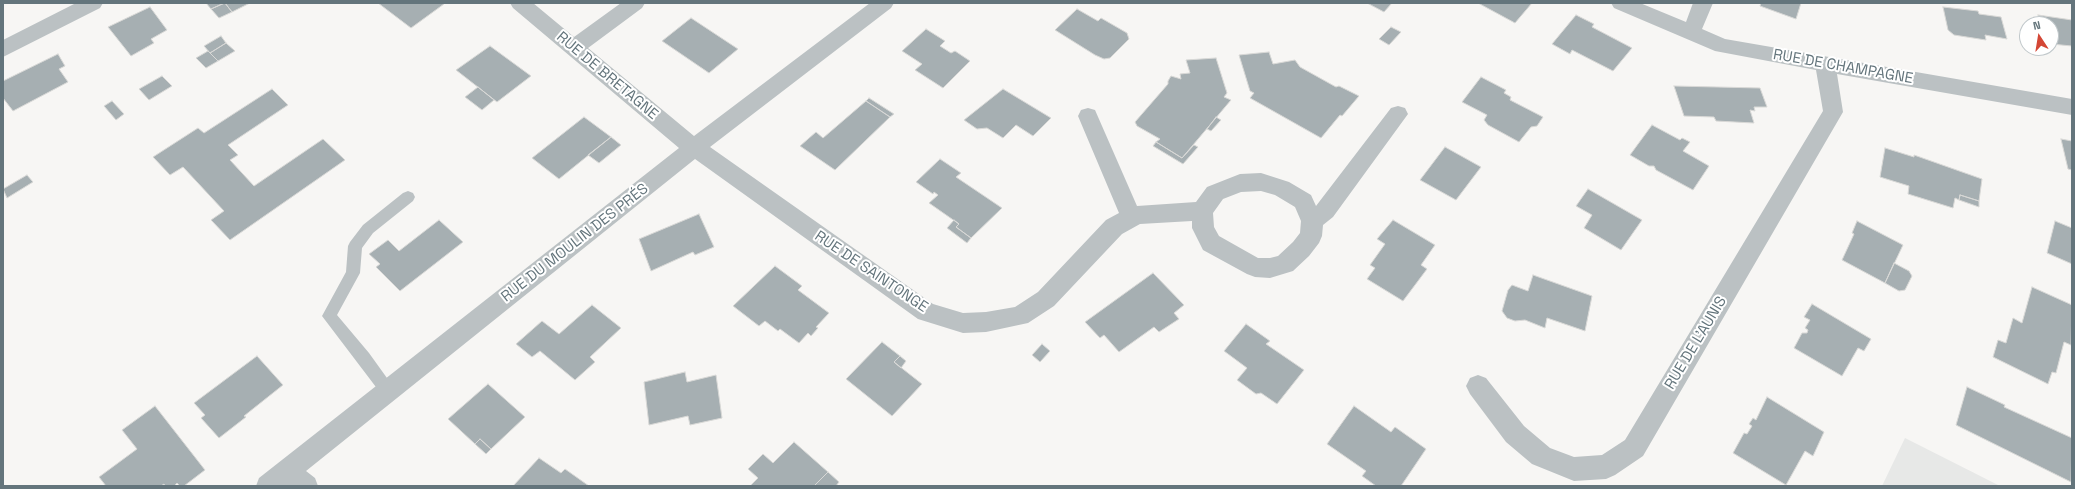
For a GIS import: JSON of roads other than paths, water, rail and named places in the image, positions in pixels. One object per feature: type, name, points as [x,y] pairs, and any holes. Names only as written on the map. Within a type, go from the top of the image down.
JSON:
[{"type":"street","points":[[3,48],[93,3]]},
{"type":"street","name":"RUE DE BRETAGNE","points":[[520,3],[694,149]]},
{"type":"street","points":[[574,48],[635,3]]},
{"type":"street","name":"RUE DU MOULIN DES PRÉS","points":[[277,479],[387,390],[694,149],[884,3]]},
{"type":"street","name":"RUE DE CHAMPAGNE","points":[[1621,3],[1722,46],[2072,107]]},
{"type":"street","points":[[1691,33],[1703,3]]},
{"type":"street","name":"RUE DE L'AUNIS","points":[[1478,386],[1520,438],[1541,456],[1574,469],[1606,467],[1634,448],[1834,112],[1825,64]]},
{"type":"street","points":[[1312,221],[1325,210],[1398,114]]},
{"type":"street","points":[[1088,116],[1131,217]]},
{"type":"street","name":"RUE DE SAINTONGE","points":[[694,149],[926,312],[962,322],[986,322],[1020,316],[1046,299],[1114,227],[1131,217],[1202,211]]},
{"type":"street","points":[[1261,182],[1282,188],[1303,201],[1312,221],[1311,236],[1301,249],[1285,264],[1270,268],[1255,268],[1211,243],[1203,228],[1202,211],[1215,194],[1240,183],[1261,182]]},
{"type":"street","points":[[277,479],[306,486]]},
{"type":"lane","points":[[387,390],[364,358],[329,316],[352,273],[355,246],[368,229],[408,197]]}]
